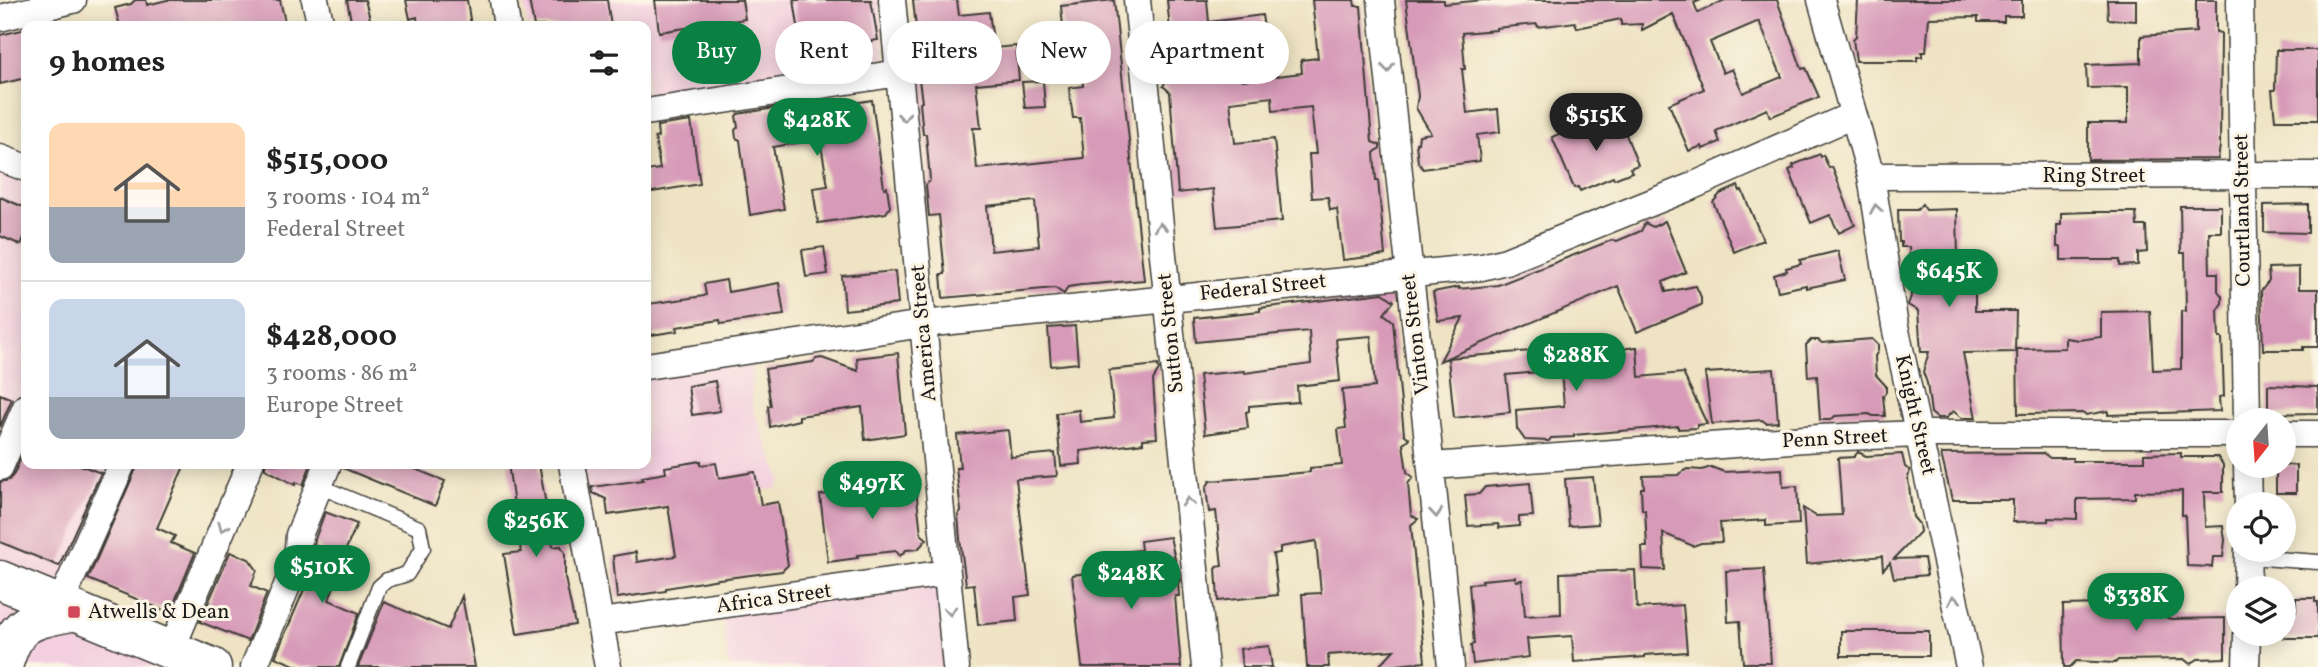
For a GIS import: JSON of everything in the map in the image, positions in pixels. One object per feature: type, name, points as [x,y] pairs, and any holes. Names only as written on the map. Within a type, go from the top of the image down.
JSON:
[{"type":"main road","points":[[0,580],[212,667]]},
{"type":"main road","points":[[4,667],[9,646],[27,623],[68,608]]},
{"type":"street","points":[[0,18],[73,0]]},
{"type":"street","points":[[315,0],[320,21]]},
{"type":"street","points":[[503,0],[506,21]]},
{"type":"street","name":"America Street","points":[[892,0],[894,21]]},
{"type":"street","name":"Sutton Street","points":[[1137,0],[1205,667]]},
{"type":"street","name":"Vinton Street","points":[[1381,0],[1451,667]]},
{"type":"street","name":"Knight Street","points":[[1821,0],[1871,176],[1895,326],[1969,667]]},
{"type":"street","name":"Courtland Street","points":[[2240,0],[2246,408]]},
{"type":"street","points":[[651,111],[887,75]]},
{"type":"street","name":"America Street","points":[[901,84],[956,667]]},
{"type":"street","name":"Federal Street","points":[[651,365],[923,324],[1482,267],[1506,261],[1690,187],[1853,115]]},
{"type":"street","points":[[0,158],[21,166]]},
{"type":"street","name":"Ring Street","points":[[1871,176],[2318,175]]},
{"type":"street","points":[[0,467],[21,419]]},
{"type":"street","name":"Penn Street","points":[[1432,466],[1819,438],[1920,434],[2226,434]]},
{"type":"street","points":[[2296,434],[2318,434]]},
{"type":"street","points":[[68,608],[120,469]]},
{"type":"street","points":[[171,650],[248,469]]},
{"type":"street","points":[[573,469],[608,667]]},
{"type":"street","points":[[254,667],[297,561],[299,535],[324,475]]},
{"type":"street","name":"Africa Street","points":[[600,622],[947,573]]},
{"type":"street","points":[[2246,667],[2247,646]]},
{"type":"lane","points":[[324,475],[419,527],[424,548],[407,574],[387,580],[379,587],[348,667]]},
{"type":"lane","points":[[2296,559],[2318,562]]},
{"type":"shaded area","points":[[523,0],[879,0],[885,60],[873,62],[873,21],[775,21],[775,77],[761,79],[761,21],[672,21],[672,84],[726,84],[651,95],[651,21],[527,21]]},
{"type":"shaded area","points":[[0,154],[21,162],[21,469],[122,469],[69,598],[226,667],[0,667]]},
{"type":"shaded area","points":[[750,346],[752,406],[781,480],[776,489],[629,494],[580,503],[571,469],[651,469],[651,359]]},
{"type":"shaded area","points":[[946,575],[959,667],[729,667],[721,606]]},
{"type":"building","points":[[135,0],[146,0],[147,5],[167,0],[280,0],[285,21],[119,21],[115,8],[131,4]]},
{"type":"building","points":[[347,0],[365,0],[371,21],[351,21]]},
{"type":"building","points":[[406,0],[467,0],[470,21],[417,21],[417,17],[410,19]]},
{"type":"building","points":[[529,0],[607,0],[610,21],[533,21]]},
{"type":"building","points":[[655,0],[742,0],[745,19],[672,21],[672,30],[659,32]]},
{"type":"building","points":[[794,0],[871,0],[878,40],[873,41],[873,21],[797,21]]},
{"type":"building","points":[[913,0],[957,0],[959,15],[989,12],[990,21],[915,21]]},
{"type":"building","points":[[1114,0],[1144,280],[1068,287],[1064,294],[1055,288],[943,298],[941,274],[945,274],[939,215],[929,216],[926,185],[930,180],[926,134],[923,134],[920,84],[976,84],[981,128],[973,128],[977,169],[1084,158],[1080,118],[1073,118],[1069,88],[1083,84],[1111,84],[1111,21],[1062,21],[1061,6]],"holes":[[[1035,201],[1039,246],[991,251],[987,206]]]},
{"type":"building","points":[[1167,0],[1207,0],[1209,21],[1169,21]]},
{"type":"building","points":[[1312,0],[1354,0],[1355,6],[1361,6],[1372,142],[1380,145],[1374,153],[1385,255],[1343,260],[1337,209],[1330,210],[1328,197],[1312,198],[1309,154],[1316,154],[1311,107],[1273,111],[1272,97],[1230,102],[1235,143],[1274,139],[1282,221],[1217,227],[1213,189],[1178,193],[1170,92],[1163,86],[1289,84],[1289,75],[1302,73],[1301,60],[1318,58]]},
{"type":"building","points":[[1406,0],[1444,0],[1444,4],[1483,0],[1701,0],[1694,3],[1698,13],[1725,0],[1777,0],[1802,69],[1806,68],[1819,97],[1770,117],[1767,109],[1716,131],[1720,142],[1689,151],[1669,104],[1704,89],[1673,14],[1642,30],[1642,24],[1621,25],[1621,19],[1577,28],[1575,22],[1462,33],[1465,69],[1462,69],[1467,113],[1498,109],[1500,132],[1477,135],[1480,161],[1423,169],[1418,162],[1416,143],[1419,135],[1431,133],[1416,108],[1418,96]],"holes":[[[1759,21],[1782,77],[1743,93],[1732,69],[1723,73],[1710,42]]]},
{"type":"building","points":[[1858,0],[2022,0],[2022,16],[2004,16],[2004,22],[1978,22],[1978,17],[1929,18],[1926,52],[1922,52],[1922,57],[1917,57],[1917,61],[1856,61],[1853,39],[1856,36]]},
{"type":"building","points":[[2107,0],[2136,0],[2136,21],[2108,19]]},
{"type":"building","points":[[2196,0],[2216,0],[2216,32],[2221,33],[2218,159],[2088,160],[2088,123],[2128,123],[2128,87],[2087,88],[2086,65],[2141,63],[2141,36],[2196,32]]},
{"type":"building","points":[[1262,15],[1263,21],[1217,21]]},
{"type":"building","points":[[21,30],[21,79],[0,84],[0,35]]},
{"type":"building","points":[[1016,46],[1016,80],[1002,82],[1002,47]]},
{"type":"building","points":[[2276,50],[2318,50],[2318,120],[2275,120],[2272,90],[2275,90]]},
{"type":"building","points":[[1022,84],[1043,84],[1045,107],[1025,108]]},
{"type":"building","points":[[872,100],[884,188],[887,187],[890,207],[886,213],[818,223],[813,188],[828,186],[820,139],[773,147],[784,209],[750,215],[740,140],[736,138],[735,130],[738,127],[738,114],[805,103],[806,111]]},
{"type":"building","points":[[1619,117],[1638,165],[1630,168],[1632,172],[1614,179],[1613,177],[1580,191],[1578,187],[1574,188],[1552,137],[1579,125],[1580,128],[1604,118],[1606,122]]},
{"type":"building","points":[[691,121],[700,184],[651,192],[651,170],[660,169],[655,138],[658,137],[657,126]]},
{"type":"building","points":[[1820,154],[1829,168],[1832,167],[1855,225],[1839,233],[1830,215],[1811,223],[1789,170],[1794,168],[1793,165]]},
{"type":"building","points":[[1738,186],[1763,240],[1734,252],[1713,202],[1720,194]]},
{"type":"building","points":[[0,197],[21,206],[21,245],[0,236]]},
{"type":"building","points":[[1922,204],[1926,210],[1957,209],[1958,260],[1975,260],[1975,311],[2016,311],[2015,352],[1963,353],[1976,418],[1962,418],[1953,411],[1946,418],[1937,418],[1931,413],[1923,372],[1929,352],[1921,352],[1918,311],[1908,305],[1911,296],[1909,247],[1901,247],[1899,242],[1898,210],[1917,210]]},
{"type":"building","points":[[2308,204],[2308,233],[2264,232],[2264,205]]},
{"type":"building","points":[[2180,206],[2221,206],[2221,232],[2209,232],[2210,273],[2218,273],[2218,291],[2222,296],[2218,309],[2224,396],[2219,397],[2220,411],[2108,415],[2108,411],[2086,415],[2018,414],[2017,349],[2065,348],[2065,338],[2079,340],[2101,337],[2101,312],[2150,311],[2153,370],[2181,369],[2181,311],[2186,311],[2185,253],[2181,253]]},
{"type":"building","points":[[2136,212],[2137,226],[2146,226],[2147,252],[2138,253],[2138,265],[2120,266],[2120,260],[2061,260],[2061,247],[2057,247],[2057,225],[2061,225],[2061,213]]},
{"type":"building","points":[[1665,221],[1686,272],[1663,282],[1666,292],[1696,286],[1701,305],[1637,332],[1618,286],[1440,361],[1463,318],[1438,321],[1433,292],[1459,287],[1498,285],[1641,231],[1645,223],[1653,227]]},
{"type":"building","points":[[824,247],[828,274],[806,277],[802,250]]},
{"type":"building","points":[[1838,251],[1845,280],[1778,291],[1774,275],[1801,264],[1800,260]]},
{"type":"building","points":[[2299,267],[2299,289],[2318,289],[2318,347],[2303,347],[2303,350],[2263,350],[2261,291],[2269,281],[2268,268]]},
{"type":"building","points":[[895,271],[898,304],[845,310],[842,276]]},
{"type":"building","points":[[726,280],[728,292],[779,283],[784,315],[721,324],[720,320],[677,327],[678,331],[651,335],[651,304],[704,296],[704,284]]},
{"type":"building","points":[[1383,293],[1394,301],[1384,314],[1393,321],[1404,434],[1409,438],[1403,444],[1407,472],[1413,477],[1408,484],[1411,515],[1418,519],[1411,525],[1425,662],[1378,667],[1394,650],[1328,655],[1329,667],[1307,667],[1302,594],[1321,593],[1316,541],[1280,547],[1280,553],[1273,554],[1278,595],[1218,601],[1216,567],[1222,566],[1216,511],[1209,512],[1206,488],[1210,481],[1310,472],[1310,468],[1342,465],[1338,429],[1346,428],[1342,390],[1375,387],[1371,336],[1336,339],[1340,381],[1297,386],[1298,402],[1249,406],[1249,411],[1246,412],[1248,428],[1205,434],[1199,375],[1245,373],[1311,364],[1309,331],[1196,342],[1194,318]]},
{"type":"building","points":[[1075,326],[1078,363],[1051,366],[1048,328]]},
{"type":"building","points":[[1872,339],[1878,345],[1875,356],[1876,375],[1886,386],[1883,396],[1885,416],[1835,416],[1831,420],[1820,420],[1817,376],[1808,377],[1806,345],[1811,340],[1822,343]]},
{"type":"building","points":[[1587,341],[1590,353],[1637,347],[1639,377],[1683,373],[1707,424],[1697,425],[1697,428],[1678,429],[1678,426],[1574,435],[1551,438],[1549,441],[1525,440],[1517,429],[1516,410],[1564,406],[1561,370],[1506,375],[1510,412],[1454,418],[1448,358],[1544,350],[1547,357]]},
{"type":"building","points":[[898,353],[905,434],[865,440],[862,407],[799,416],[799,420],[770,427],[768,406],[771,406],[765,369],[813,362],[822,358],[858,371],[857,358]]},
{"type":"building","points":[[1158,365],[1159,370],[1153,380],[1157,438],[1143,439],[1143,443],[1080,451],[1081,464],[1061,466],[1056,413],[1079,410],[1080,422],[1114,418],[1109,370]]},
{"type":"building","points":[[1774,369],[1778,422],[1766,423],[1762,420],[1712,424],[1705,373]]},
{"type":"building","points":[[715,381],[720,411],[692,415],[688,386]]},
{"type":"building","points":[[2268,385],[2318,387],[2318,413],[2296,413],[2296,408],[2268,408]]},
{"type":"building","points":[[0,394],[12,399],[0,427]]},
{"type":"building","points":[[1008,430],[1011,457],[1055,453],[1057,476],[1016,479],[1030,595],[1015,597],[1017,621],[978,625],[974,584],[966,585],[960,539],[957,435]]},
{"type":"building","points":[[1858,452],[1866,456],[1902,454],[1905,467],[1910,470],[1908,478],[1913,517],[1919,524],[1920,532],[1894,559],[1924,558],[1927,575],[1894,578],[1890,563],[1883,570],[1882,556],[1807,564],[1803,508],[1816,516],[1842,515],[1838,458],[1854,457]]},
{"type":"building","points":[[2043,453],[2050,458],[2073,458],[2073,461],[2144,461],[2144,454],[2181,453],[2181,457],[2218,457],[2223,465],[2223,492],[2204,492],[2205,527],[2223,526],[2223,557],[2213,557],[2212,567],[2187,566],[2182,491],[2135,492],[2135,498],[2077,499],[2077,519],[2048,518],[2048,521],[2013,522],[2013,500],[1952,500],[1941,454]]},
{"type":"building","points":[[21,458],[21,469],[91,469],[101,473],[59,566],[0,542],[0,482],[9,480]]},
{"type":"building","points":[[701,461],[701,465],[716,463],[719,478],[755,472],[761,505],[778,502],[788,565],[782,571],[719,579],[617,598],[613,556],[636,552],[637,562],[676,556],[668,506],[608,515],[606,499],[593,493],[592,487],[643,480],[642,477],[666,473],[665,467]]},
{"type":"building","points":[[1711,467],[1724,472],[1782,469],[1783,487],[1797,486],[1799,524],[1766,526],[1766,520],[1720,523],[1722,542],[1693,546],[1663,533],[1665,570],[1643,569],[1642,547],[1647,547],[1645,510],[1642,510],[1643,476],[1678,475],[1687,469],[1702,470]]},
{"type":"building","points":[[136,469],[183,469],[157,528],[175,536],[171,543],[195,553],[170,613],[88,579]]},
{"type":"building","points":[[265,469],[309,469],[303,485],[296,482],[295,485]]},
{"type":"building","points":[[345,469],[415,469],[445,481],[435,506]]},
{"type":"building","points":[[509,469],[540,469],[553,547],[561,546],[565,553],[565,578],[575,625],[517,634],[504,554],[521,552]]},
{"type":"building","points":[[1593,477],[1598,524],[1569,526],[1565,479]]},
{"type":"building","points":[[2276,478],[2296,478],[2296,492],[2276,492]]},
{"type":"building","points":[[915,480],[921,534],[927,539],[918,549],[906,550],[900,556],[896,551],[857,555],[858,558],[828,562],[820,495],[871,488],[870,484]]},
{"type":"building","points":[[1530,483],[1533,516],[1519,517],[1519,526],[1468,526],[1465,495],[1479,494],[1485,487]]},
{"type":"building","points":[[325,512],[357,524],[332,581],[335,583],[329,600],[359,613],[339,667],[299,667],[275,657],[322,548],[314,545]]},
{"type":"building","points":[[1170,537],[1180,581],[1179,596],[1175,596],[1181,667],[1082,667],[1072,575],[1123,569],[1121,552],[1141,550],[1140,541]]},
{"type":"building","points":[[230,552],[249,559],[257,570],[251,586],[267,593],[248,641],[200,622]]},
{"type":"building","points":[[1764,569],[1771,663],[1743,663],[1740,621],[1728,622],[1726,571]]},
{"type":"building","points":[[1635,570],[1637,608],[1683,605],[1687,652],[1574,662],[1572,636],[1527,639],[1529,657],[1473,664],[1469,584],[1515,577],[1516,581],[1522,580],[1525,616],[1561,614],[1560,573]]},
{"type":"building","points":[[2104,589],[2136,589],[2137,613],[2167,613],[2167,618],[2172,619],[2225,618],[2225,658],[2198,659],[2190,664],[2184,659],[2118,660],[2115,663],[2076,661],[2070,667],[2064,667],[2063,605],[2104,604]]},
{"type":"building","points":[[462,596],[475,667],[358,667],[384,602],[448,629]]},
{"type":"building","points":[[2296,598],[2315,598],[2315,602],[2318,602],[2318,638],[2296,638]]},
{"type":"building","points":[[1841,631],[1929,631],[1929,656],[1841,656]]},
{"type":"building","points":[[1269,646],[1272,667],[1242,667],[1240,649]]},
{"type":"place","name":"Atwells & Dean","points":[[74,612]]}]
